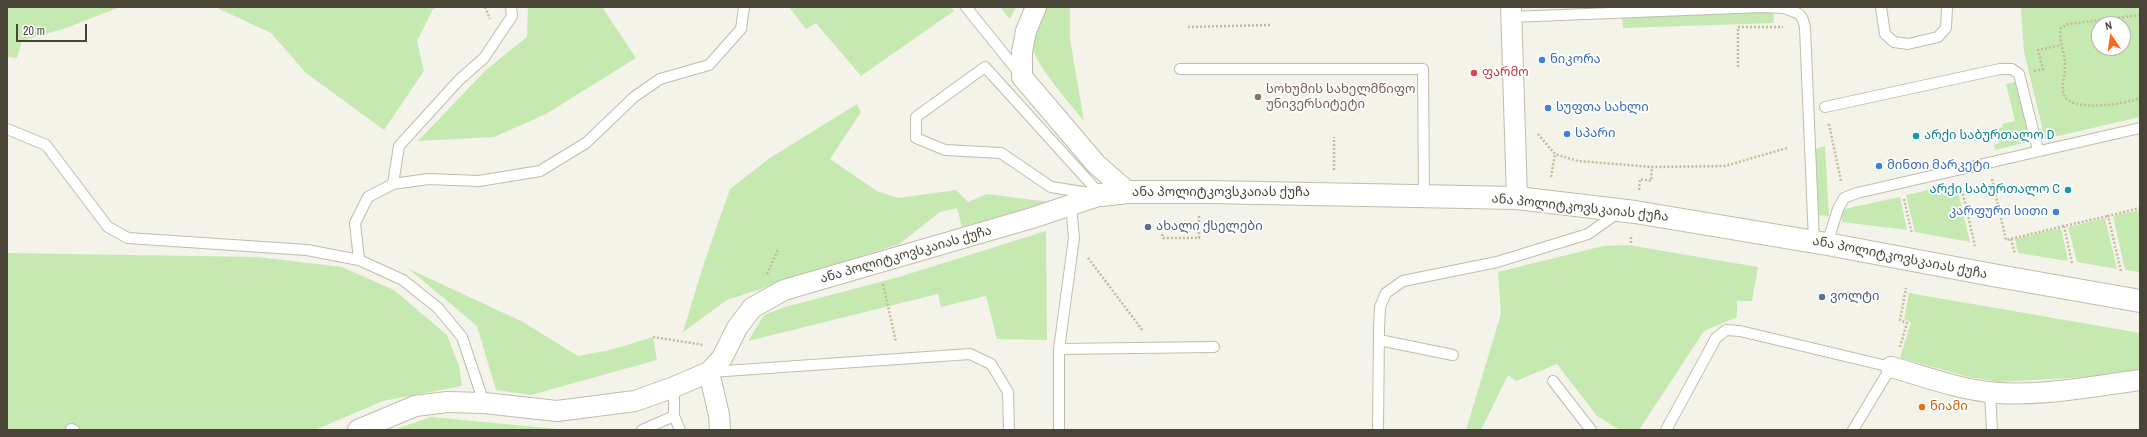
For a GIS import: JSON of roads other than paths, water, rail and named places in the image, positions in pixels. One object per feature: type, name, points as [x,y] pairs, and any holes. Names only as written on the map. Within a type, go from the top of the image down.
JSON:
[{"type":"street","points":[[1036,7],[1026,31],[1022,52],[1022,77],[1096,164],[1128,192]]},
{"type":"street","points":[[1511,12],[1517,198]]},
{"type":"street","name":"ანა პოლიტკოვსკაიას ქუჩა","points":[[362,429],[415,406],[447,402],[484,403],[557,411],[635,401],[674,388],[709,372],[722,358],[737,328],[752,308],[784,290],[1032,218],[1101,195],[1128,192],[1424,195],[1517,198],[1623,210],[1820,243],[2140,301]]},
{"type":"street","points":[[1892,367],[1966,389],[1990,393],[2027,393],[2140,380]]},
{"type":"street","points":[[709,372],[719,415],[720,430]]},
{"type":"lane","points":[[393,184],[399,146],[459,80],[484,58],[512,16],[511,7]]},
{"type":"lane","points":[[359,260],[355,223],[368,197],[393,184],[428,180],[479,181],[540,172],[586,143],[634,97],[660,79],[709,65],[741,30],[744,7]]},
{"type":"lane","points":[[966,7],[1022,77]]},
{"type":"lane","points":[[1511,12],[1761,7],[1784,8],[1798,12],[1803,17],[1806,28],[1820,243]]},
{"type":"lane","points":[[1881,7],[1885,34],[1894,42],[1908,44],[1938,37],[1946,28],[1947,7]]},
{"type":"lane","points":[[985,67],[1101,195],[1051,187],[1001,153],[945,150],[916,138],[916,117],[985,67]]},
{"type":"lane","points":[[1180,69],[1424,69],[1424,195]]},
{"type":"lane","points":[[1825,107],[2000,69],[2012,69],[2019,74],[2038,150]]},
{"type":"lane","points":[[1820,243],[1844,198],[1957,169],[2140,128]]},
{"type":"lane","points":[[7,130],[46,144],[108,227],[128,238],[307,250],[359,260],[403,280],[438,308],[462,337],[484,403]]},
{"type":"lane","points":[[1059,430],[1059,349],[1074,238],[1072,205]]},
{"type":"lane","points":[[1378,430],[1380,307],[1386,293],[1403,281],[1497,262],[1588,234],[1623,210]]},
{"type":"lane","points":[[1666,430],[1716,338],[1726,330],[1740,331],[1892,367],[1853,430]]},
{"type":"lane","points":[[1379,340],[1453,355]]},
{"type":"lane","points":[[1059,349],[1214,347]]},
{"type":"lane","points":[[709,372],[970,354],[991,364],[1008,392],[1009,430]]},
{"type":"lane","points":[[1553,381],[1591,430]]},
{"type":"lane","points":[[674,388],[674,416],[680,430]]},
{"type":"lane","points":[[1990,393],[1992,430]]},
{"type":"lane","points":[[642,430],[674,416]]},
{"type":"place","name":"ნიკორა","points":[[1542,60]]},
{"type":"place","name":"ფარმო","points":[[1474,73]]},
{"type":"place","name":"სოხუმის სახელმწიფო უნივერსიტეტი","points":[[1258,97]]},
{"type":"place","name":"სუფთა სახლი","points":[[1548,108]]},
{"type":"place","name":"სპარი","points":[[1567,134]]},
{"type":"place","name":"არქი საბურთალო D","points":[[1916,136]]},
{"type":"place","name":"მინთი მარკეტი","points":[[1879,166]]},
{"type":"place","name":"არქი საბურთალო C","points":[[2068,190]]},
{"type":"place","name":"კარფური სითი","points":[[2056,212]]},
{"type":"place","name":"ახალი ქსელები","points":[[1148,227]]},
{"type":"place","name":"ვოლტი","points":[[1822,297]]},
{"type":"place","name":"ნიამი","points":[[1922,407]]}]
